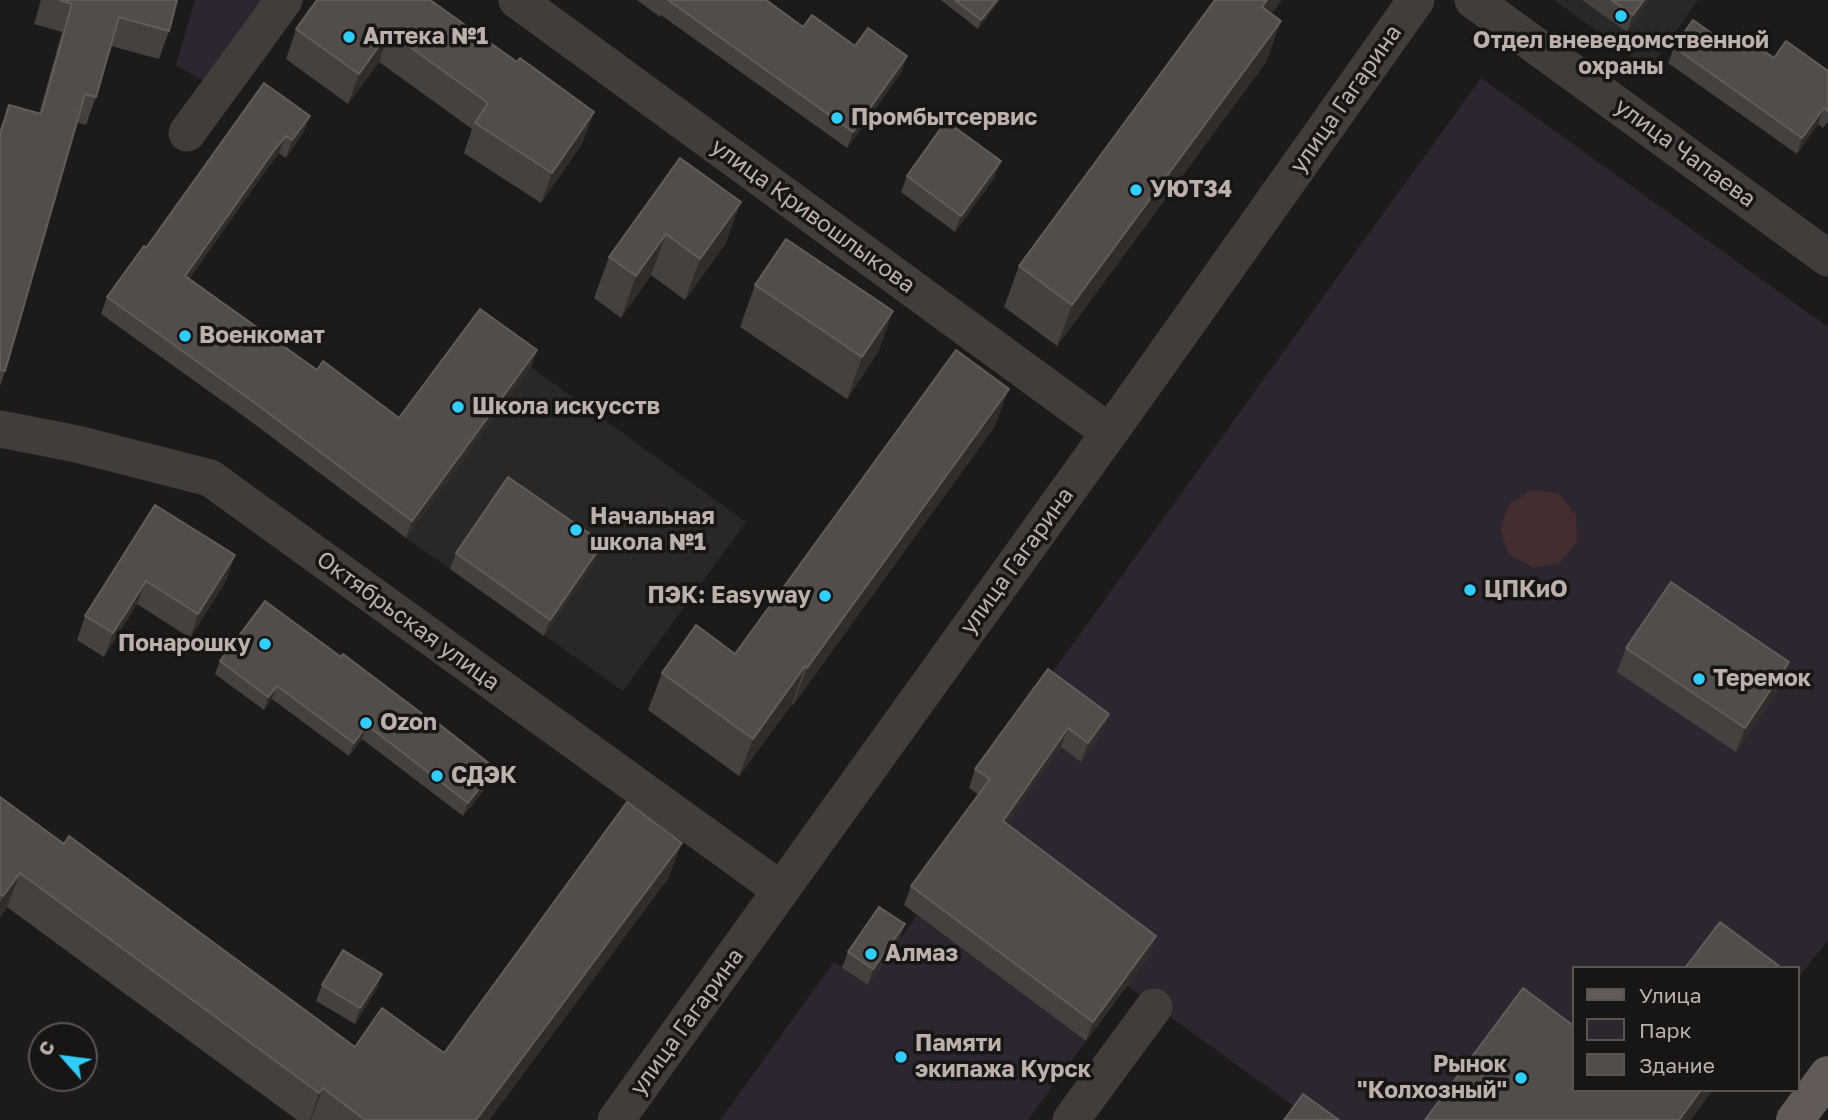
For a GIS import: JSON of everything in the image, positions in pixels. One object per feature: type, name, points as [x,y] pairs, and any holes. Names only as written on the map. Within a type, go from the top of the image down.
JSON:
[{"type":"main road","points":[[1795,1120],[1828,1075]]},
{"type":"street","points":[[187,132],[284,0]]},
{"type":"street","name":"улица Кривошлыкова","points":[[517,0],[1109,432]]},
{"type":"street","name":"улица Гагарина","points":[[616,1120],[1416,0]]},
{"type":"street","name":"улица Чапаева","points":[[1473,0],[1828,258]]},
{"type":"street","name":"Октябрьская улица","points":[[0,429],[77,444],[210,478],[781,890]]},
{"type":"street","points":[[1071,1120],[1154,1007]]},
{"type":"shaded area","points":[[1554,0],[1698,0],[1649,69]]},
{"type":"shaded area","name":"Начальная школа №1","points":[[531,367],[746,522],[623,691],[406,538]]},
{"type":"shaded area","points":[[1532,490],[1559,494],[1576,515],[1577,542],[1559,563],[1533,568],[1509,554],[1500,529],[1509,504]]},
{"type":"green space","points":[[195,0],[262,0],[203,81],[176,65]]},
{"type":"green space","name":"ЦПКиО","points":[[1481,78],[1828,327],[1828,940],[1800,975],[1800,966],[1573,966],[1573,1065],[1436,1120],[1313,1120],[1126,985],[996,840],[1044,772],[1002,742]]},
{"type":"green space","points":[[917,915],[1086,1041],[1028,1120],[720,1120],[834,962],[868,985]]},
{"type":"building","points":[[59,0],[177,0],[169,31],[119,17],[96,97],[85,94],[5,371],[0,370],[0,135],[9,105],[41,114],[72,4]]},
{"type":"building","points":[[317,0],[430,0],[517,62],[520,58],[594,112],[552,173],[475,123],[488,103],[389,32],[359,74],[296,29]]},
{"type":"building","points":[[668,0],[766,0],[803,27],[812,15],[855,46],[868,28],[907,56],[853,132]]},
{"type":"building","points":[[955,0],[997,0],[981,20]]},
{"type":"building","points":[[1215,0],[1267,0],[1262,7],[1281,21],[1072,305],[1019,266]]},
{"type":"building","points":[[1611,0],[1644,0],[1633,15]]},
{"type":"building","points":[[1693,20],[1728,45],[1737,32],[1774,58],[1786,41],[1828,71],[1828,111],[1824,108],[1802,138],[1674,47]]},
{"type":"building","points":[[264,83],[310,116],[292,140],[286,136],[275,149],[185,276],[317,370],[323,361],[399,418],[480,309],[537,350],[412,521],[255,403],[107,297],[144,246],[146,248]]},
{"type":"building","points":[[946,121],[1001,161],[961,216],[907,176]]},
{"type":"building","points":[[680,158],[741,202],[700,259],[666,234],[636,276],[609,257]]},
{"type":"building","points":[[786,239],[893,311],[862,357],[755,285]]},
{"type":"building","points":[[956,350],[1009,389],[753,739],[662,673],[696,625],[735,654]]},
{"type":"building","points":[[508,477],[603,543],[550,620],[456,553]]},
{"type":"building","points":[[155,505],[235,555],[198,614],[146,581],[113,633],[85,616]]},
{"type":"building","name":"Теремок","points":[[1671,582],[1789,662],[1745,728],[1626,648]]},
{"type":"building","points":[[265,601],[341,657],[343,654],[429,719],[430,717],[495,768],[468,803],[367,725],[354,743],[277,686],[268,697],[220,661]]},
{"type":"building","points":[[1048,669],[1109,714],[1088,743],[1068,728],[1003,821],[1156,936],[1093,1022],[911,886],[990,779],[975,769]]},
{"type":"building","points":[[0,797],[64,844],[69,836],[355,1047],[382,1008],[444,1053],[627,802],[682,843],[476,1120],[365,1120],[323,1088],[319,1093],[20,873],[3,896],[0,894]]},
{"type":"building","points":[[879,907],[905,924],[873,969],[848,952]]},
{"type":"building","points":[[1720,922],[1779,966],[1687,966]]},
{"type":"building","points":[[343,950],[382,974],[360,1008],[322,985]]},
{"type":"building","name":"Рынок \"Колхозный\"","points":[[1523,988],[1573,1025],[1573,1092],[1700,1092],[1679,1120],[1425,1120]]},
{"type":"building","points":[[1303,1094],[1339,1120],[1284,1120]]},
{"type":"place","name":"Отдел вневедомственной охраны","points":[[1621,16]]},
{"type":"place","name":"Аптека №1","points":[[349,37]]},
{"type":"place","name":"Промбытсервис","points":[[837,118]]},
{"type":"place","name":"УЮТ34","points":[[1136,190]]},
{"type":"place","name":"Военкомат","points":[[185,336]]},
{"type":"place","name":"Школа искусств","points":[[458,407]]},
{"type":"place","name":"Начальная школа №1","points":[[576,530]]},
{"type":"place","name":"ЦПКиО","points":[[1470,590]]},
{"type":"place","name":"ПЭК: Easyway","points":[[825,596]]},
{"type":"place","name":"Понарошку","points":[[265,644]]},
{"type":"place","name":"Теремок","points":[[1699,679]]},
{"type":"place","name":"Ozon","points":[[366,723]]},
{"type":"place","name":"СДЭК","points":[[437,776]]},
{"type":"place","name":"Алмаз","points":[[871,954]]},
{"type":"place","name":"Памяти экипажа Курск","points":[[901,1057]]},
{"type":"place","name":"Рынок \"Колхозный\"","points":[[1521,1078]]}]
